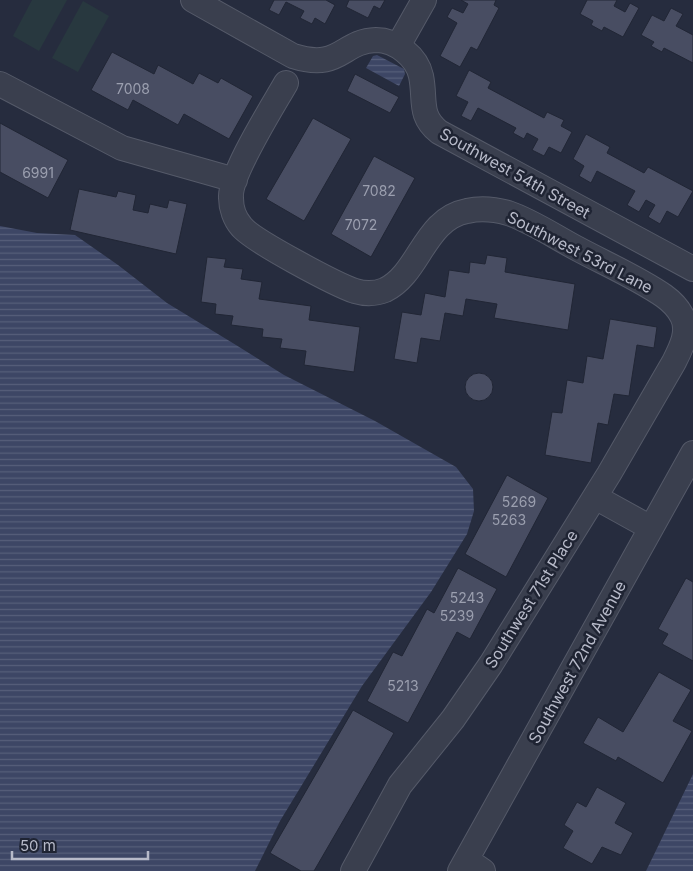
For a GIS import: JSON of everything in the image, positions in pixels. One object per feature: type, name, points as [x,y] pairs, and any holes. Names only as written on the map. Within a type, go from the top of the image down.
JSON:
[{"type":"street","points":[[193,0],[293,56],[324,61],[335,58],[365,42],[377,40],[398,46],[424,0]]},
{"type":"street","name":"Southwest 54th Street","points":[[398,46],[411,57],[417,66],[421,76],[425,116],[430,125],[439,132],[693,269]]},
{"type":"street","name":"Southwest 53rd Lane","points":[[286,83],[235,180],[230,196],[241,227],[249,234],[356,292],[375,293],[385,290],[402,274],[442,222],[453,215],[482,209],[508,213],[654,290],[676,306],[682,316]]},
{"type":"street","points":[[0,84],[122,148],[235,180]]},
{"type":"street","name":"Southwest 71st Place","points":[[353,871],[400,785],[478,684],[595,496],[674,362],[684,336],[685,326],[682,316]]},
{"type":"street","name":"Southwest 72nd Avenue","points":[[470,867],[693,453]]},
{"type":"street","points":[[595,496],[651,528]]},
{"type":"shaded area","points":[[32,0],[67,0],[39,51],[13,36]]},
{"type":"shaded area","points":[[83,1],[109,16],[78,72],[52,58]]},
{"type":"water","points":[[377,55],[404,69],[405,74],[399,86],[366,68],[373,56]]},
{"type":"water","points":[[0,226],[37,233],[75,235],[167,303],[284,375],[375,421],[456,467],[473,489],[474,511],[467,534],[431,592],[362,686],[280,821],[255,871],[0,871]]},
{"type":"water","points":[[693,774],[693,871],[646,871]]},
{"type":"building","points":[[274,0],[326,0],[335,5],[325,24],[315,18],[312,24],[300,18],[304,11],[286,2],[279,15],[269,10]]},
{"type":"building","points":[[349,0],[385,0],[380,9],[374,6],[368,18],[346,7]]},
{"type":"building","points":[[461,0],[496,0],[494,5],[499,8],[477,50],[471,47],[460,67],[440,56],[457,23],[447,17],[452,8],[463,13],[468,4]]},
{"type":"building","points":[[587,0],[617,0],[614,6],[625,12],[630,3],[639,8],[623,37],[604,27],[602,31],[591,25],[593,21],[580,14]]},
{"type":"building","points":[[671,8],[683,14],[676,26],[693,35],[693,63],[664,48],[662,52],[651,46],[654,42],[641,35],[652,15],[664,21]]},
{"type":"building","points":[[112,52],[154,74],[158,65],[193,84],[199,73],[218,83],[221,78],[253,96],[229,139],[184,114],[178,125],[133,100],[128,110],[91,90]]},
{"type":"building","points":[[469,70],[491,82],[488,88],[544,118],[547,112],[564,120],[561,126],[572,132],[561,153],[549,147],[544,156],[532,150],[538,139],[527,133],[524,139],[513,133],[516,128],[478,108],[471,121],[461,116],[468,102],[456,96]]},
{"type":"building","points":[[355,74],[399,97],[390,113],[347,91]]},
{"type":"building","points":[[313,118],[351,139],[304,221],[266,199]]},
{"type":"building","points":[[0,123],[68,160],[48,198],[0,172]]},
{"type":"building","points":[[586,134],[610,147],[607,153],[644,173],[648,167],[693,191],[678,217],[667,211],[660,224],[648,217],[655,205],[646,200],[639,212],[627,205],[635,191],[597,171],[591,183],[579,176],[584,166],[573,159]]},
{"type":"building","points":[[374,156],[415,178],[371,257],[331,234]]},
{"type":"building","points":[[79,189],[116,197],[118,191],[136,195],[133,210],[148,213],[150,204],[167,208],[169,200],[187,204],[176,254],[70,230]]},
{"type":"building","points":[[487,255],[507,258],[505,272],[575,284],[568,330],[494,318],[497,304],[466,299],[463,316],[445,313],[440,341],[421,338],[417,363],[394,359],[402,312],[421,315],[425,293],[445,297],[449,270],[469,273],[470,262],[485,264]]},
{"type":"building","points":[[207,257],[226,259],[224,267],[243,269],[241,279],[262,282],[259,299],[311,306],[309,320],[360,327],[354,372],[304,365],[306,351],[280,348],[282,339],[262,337],[263,329],[231,325],[233,316],[215,314],[216,304],[201,302]]},
{"type":"building","points":[[610,319],[657,327],[654,348],[637,345],[629,396],[614,394],[608,425],[598,423],[591,463],[545,455],[552,412],[562,413],[567,380],[583,383],[587,356],[603,359]]},
{"type":"building","points":[[479,373],[489,377],[493,387],[489,397],[479,401],[469,397],[465,387],[469,377]]},
{"type":"building","points":[[507,475],[548,498],[506,577],[465,554]]},
{"type":"building","points":[[458,568],[497,589],[470,639],[457,632],[408,723],[367,701],[393,652],[402,656],[427,609],[434,613]]},
{"type":"building","points":[[686,578],[693,582],[693,661],[662,644],[668,634],[658,629]]},
{"type":"building","points":[[659,672],[691,690],[673,721],[692,731],[663,783],[618,757],[616,761],[583,743],[598,717],[623,732]]},
{"type":"building","points":[[353,710],[394,733],[314,871],[301,871],[270,853]]},
{"type":"building","points":[[597,787],[626,803],[615,823],[633,833],[621,855],[602,847],[592,864],[563,848],[573,831],[564,825],[577,802],[586,807]]}]
